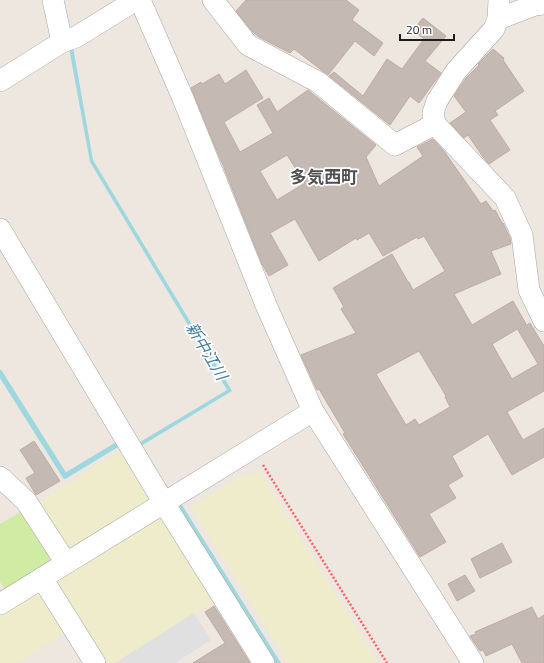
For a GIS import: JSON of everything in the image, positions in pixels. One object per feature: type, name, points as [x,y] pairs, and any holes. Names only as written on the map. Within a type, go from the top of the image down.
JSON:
[{"type":"street","points":[[53,0],[62,42]]},
{"type":"street","points":[[0,81],[62,42],[76,38],[136,0]]},
{"type":"street","points":[[140,0],[182,96],[266,305],[313,411],[473,663]]},
{"type":"street","points":[[213,0],[248,45],[318,82],[396,145],[435,124]]},
{"type":"street","points":[[544,4],[499,9],[494,29],[456,71],[437,101],[433,113],[435,124],[505,198],[522,235],[530,290],[544,320]]},
{"type":"street","points":[[0,229],[170,500],[264,663]]},
{"type":"street","points":[[0,604],[313,411]]},
{"type":"street","points":[[0,476],[26,501],[66,563]]},
{"type":"street","points":[[42,578],[95,663]]},
{"type":"path","points":[[253,448],[387,663]]},
{"type":"shaded area","points":[[120,451],[151,499],[69,551],[39,502]]},
{"type":"shaded area","points":[[259,471],[378,663],[288,663],[191,507],[245,473],[250,476]]},
{"type":"shaded area","points":[[161,514],[215,601],[115,663],[105,663],[56,584],[59,578]]},
{"type":"shaded area","points":[[33,592],[40,593],[65,633],[17,663],[0,663],[0,613]]},
{"type":"shaded area","points":[[194,613],[211,640],[175,663],[115,663]]},
{"type":"green space","points":[[24,510],[52,556],[51,561],[5,589],[0,582],[0,524]]},
{"type":"water","name":"新中江川","points":[[73,47],[93,160],[232,391],[141,446],[165,485],[172,489],[281,663],[271,663],[135,445],[227,390],[90,162],[69,48]]},
{"type":"building","points":[[246,0],[346,0],[359,10],[352,20],[383,43],[374,56],[355,41],[328,75],[294,49],[290,53],[259,37],[253,32],[236,11]]},
{"type":"building","points":[[423,18],[446,36],[425,61],[441,73],[419,103],[410,96],[390,125],[329,76],[334,72],[363,96],[387,59],[402,69],[424,39],[413,30]]},
{"type":"building","points":[[493,49],[504,58],[503,60],[524,91],[495,111],[498,115],[490,120],[510,150],[489,164],[468,135],[464,138],[450,123],[466,112],[454,96],[466,78]]},
{"type":"building","points":[[246,70],[263,98],[224,122],[240,152],[273,133],[257,105],[269,98],[277,112],[308,90],[376,145],[366,157],[379,186],[423,156],[417,147],[433,139],[444,151],[481,204],[486,201],[493,211],[495,210],[510,238],[511,244],[491,251],[501,274],[454,294],[472,325],[513,301],[526,324],[492,344],[512,379],[538,364],[518,330],[530,323],[544,346],[544,391],[507,412],[523,440],[544,428],[544,457],[512,475],[488,434],[452,456],[463,476],[448,485],[456,498],[429,514],[446,542],[420,557],[343,434],[345,433],[319,389],[317,390],[301,355],[356,333],[341,309],[344,307],[333,288],[392,254],[413,290],[445,271],[424,236],[418,239],[417,237],[383,256],[369,233],[357,240],[356,238],[319,261],[295,219],[270,233],[288,265],[269,276],[262,264],[191,88],[201,82],[202,84],[219,74],[225,84]],"holes":[[[287,155],[305,183],[277,200],[260,171]],[[419,351],[446,396],[445,397],[450,407],[419,425],[415,419],[406,425],[376,374]]]},
{"type":"building","points":[[34,441],[60,481],[36,495],[26,478],[35,473],[20,450]]},
{"type":"building","points":[[502,543],[512,562],[480,578],[471,559]]},
{"type":"building","points":[[465,575],[475,591],[457,601],[448,584]]},
{"type":"building","points":[[214,606],[250,663],[193,663],[225,643],[205,612]]},
{"type":"building","points":[[532,607],[538,619],[544,615],[544,663],[522,663],[512,644],[486,656],[483,650],[480,651],[470,636],[476,634],[475,632]]},
{"type":"waterway","points":[[0,373],[65,476],[118,444]]},
{"type":"district","name":"多気西町","points":[[324,177]]}]
